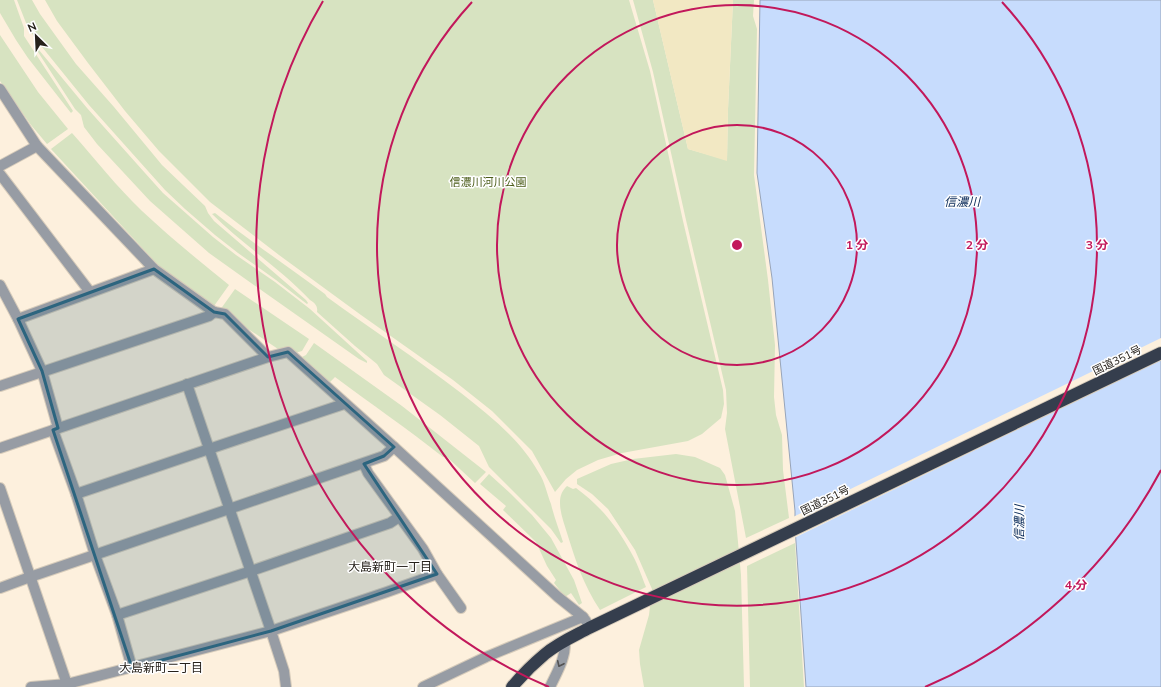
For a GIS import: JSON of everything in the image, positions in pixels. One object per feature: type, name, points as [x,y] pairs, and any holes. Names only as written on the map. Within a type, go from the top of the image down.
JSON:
[{"type":"highway","name":"国道351号","points":[[512,687],[541,657],[564,641],[589,628],[1161,353]]},
{"type":"street","points":[[0,89],[4,104],[37,146],[154,269],[214,312],[225,314],[268,356]]},
{"type":"street","points":[[0,166],[37,146]]},
{"type":"street","points":[[0,174],[90,292]]},
{"type":"street","points":[[18,319],[154,269]]},
{"type":"street","points":[[0,284],[42,372],[55,429],[95,555],[117,615],[132,668]]},
{"type":"street","points":[[0,386],[209,316],[214,312]]},
{"type":"street","points":[[0,448],[268,356],[288,352],[558,597],[583,617],[589,628]]},
{"type":"street","points":[[187,384],[271,631],[284,671],[286,687]]},
{"type":"street","points":[[76,494],[209,448],[344,404]]},
{"type":"street","points":[[0,588],[364,464],[384,456],[394,447]]},
{"type":"street","points":[[364,464],[368,473],[423,550],[437,574],[461,608]]},
{"type":"street","points":[[0,488],[68,686]]},
{"type":"street","points":[[117,615],[390,523],[399,517]]},
{"type":"street","points":[[31,687],[68,686],[271,631],[437,574]]},
{"type":"street","points":[[423,687],[486,656],[583,617]]},
{"type":"street","points":[[550,687],[563,660],[566,649],[564,641]]},
{"type":"highlighted area","points":[[154,269],[214,312],[225,314],[268,357],[288,352],[394,447],[384,456],[364,464],[437,574],[271,631],[132,668],[53,430],[58,428],[42,371],[18,319]]},
{"type":"green space","points":[[0,0],[14,0],[24,28],[24,36],[73,111],[71,113],[28,58],[16,40],[0,13]]},
{"type":"green space","points":[[17,0],[32,0],[40,14],[76,64],[162,165],[205,206],[214,221],[306,300],[308,303],[307,304],[215,235],[165,190],[89,105],[38,42],[28,28]]},
{"type":"green space","name":"信濃川河川公園","points":[[45,0],[629,0],[650,71],[683,221],[723,390],[724,404],[721,418],[702,434],[688,441],[622,453],[598,460],[577,470],[566,479],[555,492],[532,451],[492,411],[453,380],[279,255],[210,202],[159,151],[125,111],[57,21]]},
{"type":"green space","points":[[633,0],[653,0],[688,149],[727,160],[733,0],[754,0],[753,16],[757,29],[754,175],[775,345],[774,397],[776,415],[782,435],[783,470],[789,518],[746,538],[725,429],[727,413],[726,390],[653,72]]},
{"type":"green space","points":[[0,35],[38,92],[68,129],[47,144],[31,125],[0,81]]},
{"type":"green space","points":[[34,44],[87,108],[163,193],[213,237],[310,309],[367,361],[367,363],[359,359],[209,253],[150,201],[97,144],[84,127],[81,115],[75,109]]},
{"type":"green space","points":[[72,133],[115,183],[142,211],[229,285],[214,306],[158,265],[51,149]]},
{"type":"green space","points":[[215,213],[327,297],[444,380],[483,410],[504,429],[523,449],[541,477],[546,488],[563,542],[561,543],[551,529],[489,467],[479,446],[440,415],[384,375],[377,364],[317,312],[317,306],[315,304],[286,277],[212,214]]},
{"type":"green space","points":[[235,289],[309,339],[302,351],[295,353],[287,348],[278,349],[220,310]]},
{"type":"green space","points":[[314,343],[402,406],[486,472],[475,483],[447,457],[443,457],[335,377],[328,384],[298,359],[306,355]]},
{"type":"green space","points":[[676,454],[695,457],[720,468],[725,475],[735,511],[741,575],[744,687],[644,687],[639,650],[649,615],[652,589],[635,550],[608,509],[592,494],[577,484],[577,479],[611,464],[633,459]]},
{"type":"green space","points":[[489,474],[532,515],[551,538],[574,580],[582,603],[579,605],[571,593],[565,597],[554,583],[556,580],[547,566],[536,542],[503,510],[506,506],[480,484]]},
{"type":"green space","points":[[567,486],[573,489],[576,488],[585,495],[609,519],[633,556],[646,587],[600,610],[580,573],[562,518],[560,498]]},
{"type":"green space","points":[[795,543],[804,687],[750,687],[747,566]]},
{"type":"sand","points":[[653,0],[733,0],[727,161],[688,149]]},
{"type":"water","name":"信濃川","points":[[760,0],[1161,0],[1161,687],[806,687],[795,511],[772,278],[757,173]]},
{"type":"pier","points":[[1161,338],[1161,360],[794,538],[793,517]]},
{"type":"district","name":"大島新町一丁目","points":[[390,566]]},
{"type":"district","name":"大島新町二丁目","points":[[161,667]]}]
